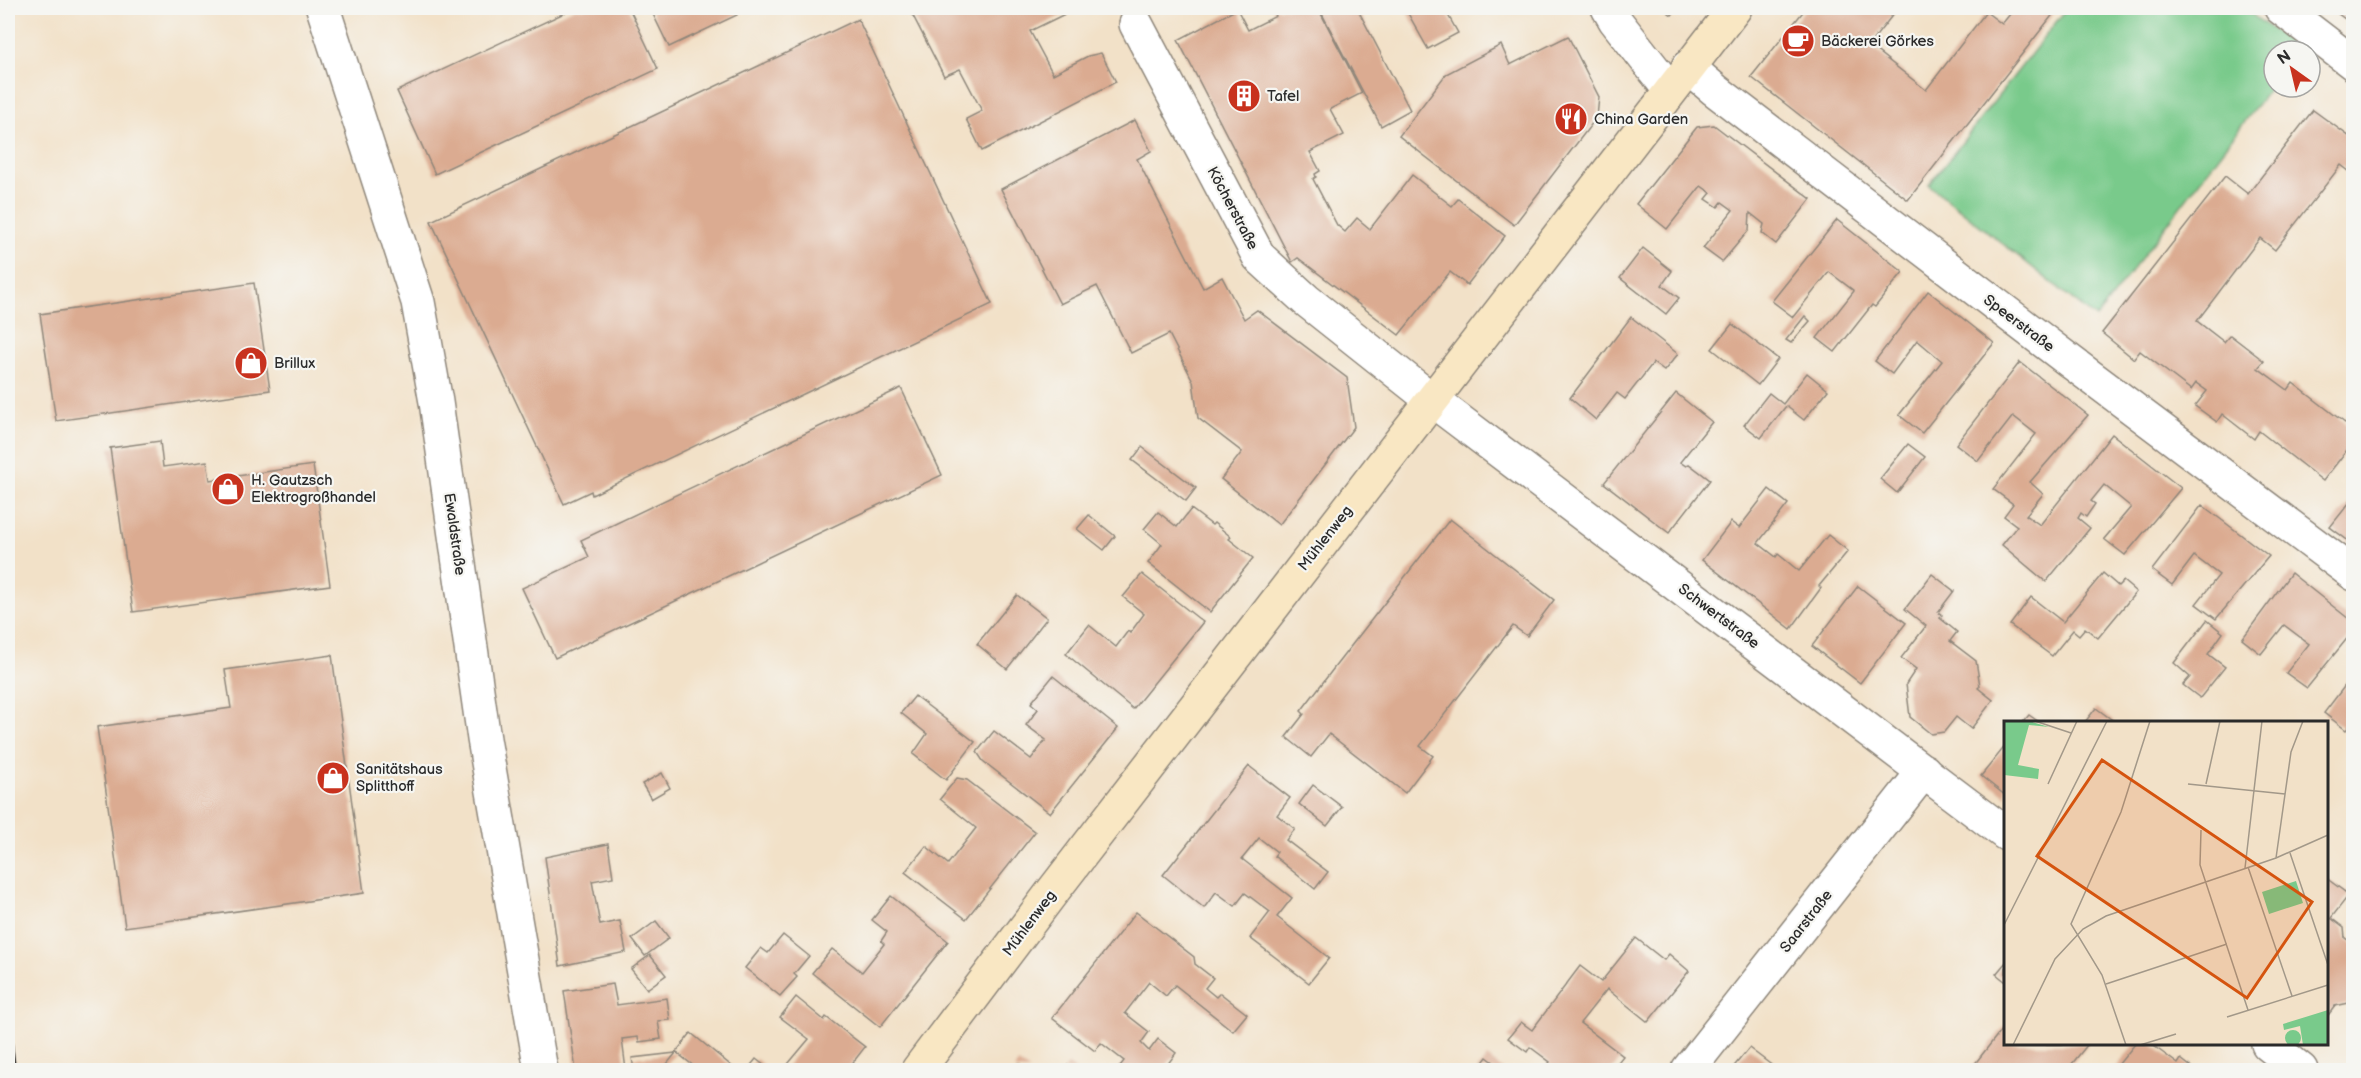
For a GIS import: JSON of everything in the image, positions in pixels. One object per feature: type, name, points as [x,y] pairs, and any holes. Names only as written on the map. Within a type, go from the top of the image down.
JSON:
[{"type":"main road","name":"Mühlenweg","points":[[918,1071],[1050,895],[1735,8]]},
{"type":"street","name":"Ewaldstraße","points":[[323,8],[417,302],[436,402],[484,739],[541,1071]]},
{"type":"street","name":"Speerstraße","points":[[1608,8],[1616,20],[1679,79],[1715,90],[2070,362],[2354,574]]},
{"type":"street","points":[[2281,8],[2354,64]]},
{"type":"street","name":"Köcherstraße","points":[[1136,24],[1259,257],[1306,300],[1432,400]]},
{"type":"street","name":"Schwertstraße","points":[[1432,400],[2004,832]]},
{"type":"street","name":"Saarstraße","points":[[1688,1071],[1924,771]]},
{"type":"street","points":[[2269,1045],[2301,1071]]},
{"type":"green space","points":[[2067,8],[2243,8],[2285,39],[2262,39],[2262,99],[2096,318],[1929,185]]},
{"type":"building","points":[[575,8],[629,8],[658,69],[435,174],[397,91]]},
{"type":"building","points":[[650,8],[747,8],[669,47]]},
{"type":"building","points":[[909,8],[1077,8],[1030,31],[1053,74],[1088,56],[1101,53],[1116,82],[982,151],[966,119],[982,111],[960,69],[944,76]]},
{"type":"building","points":[[1272,8],[1318,8],[1362,93],[1330,109],[1344,135],[1310,152],[1320,171],[1313,179],[1337,225],[1345,232],[1357,218],[1370,229],[1412,175],[1452,206],[1458,199],[1505,236],[1467,285],[1450,272],[1399,335],[1298,258],[1292,262],[1178,40],[1237,9],[1248,30],[1276,16]]},
{"type":"building","points":[[1319,8],[1357,8],[1410,110],[1381,126]]},
{"type":"building","points":[[1405,8],[1444,8],[1458,33],[1428,49]]},
{"type":"building","points":[[1662,8],[1678,8],[1672,15]]},
{"type":"building","points":[[1806,8],[1898,8],[1869,45],[1926,90],[1986,12],[2002,24],[2015,8],[2058,8],[1908,200],[1751,77]]},
{"type":"building","points":[[2330,8],[2354,8],[2345,19]]},
{"type":"building","points":[[858,19],[992,304],[592,495],[591,491],[564,504],[431,221]]},
{"type":"building","points":[[1568,36],[1599,97],[1597,117],[1514,225],[1399,136],[1446,74],[1501,45],[1510,65]]},
{"type":"building","points":[[2313,110],[2354,140],[2354,175],[2341,165],[2275,250],[2260,238],[2197,321],[2224,342],[2230,335],[2264,361],[2258,368],[2288,390],[2293,383],[2354,430],[2354,441],[2323,481],[2259,431],[2254,439],[2222,414],[2217,422],[2195,406],[2207,391],[2196,383],[2191,390],[2140,351],[2134,359],[2102,333],[2225,176],[2248,194]]},
{"type":"building","points":[[1135,120],[1151,151],[1137,159],[1203,288],[1222,277],[1244,319],[1257,310],[1347,378],[1354,427],[1279,525],[1221,479],[1242,452],[1198,418],[1193,381],[1169,334],[1131,353],[1097,286],[1060,304],[1001,189]]},
{"type":"building","points":[[1714,125],[1811,199],[1776,244],[1762,233],[1764,224],[1750,213],[1749,230],[1722,262],[1703,248],[1733,210],[1722,202],[1718,207],[1706,199],[1711,193],[1701,186],[1667,229],[1636,204],[1697,127]]},
{"type":"building","points":[[1837,220],[1903,272],[1875,307],[1872,305],[1835,352],[1817,338],[1854,291],[1829,272],[1793,317],[1772,301]]},
{"type":"building","points":[[1643,248],[1672,271],[1662,285],[1679,298],[1666,314],[1620,278]]},
{"type":"building","points":[[254,283],[270,390],[56,421],[40,314]]},
{"type":"building","points":[[1928,291],[1994,343],[1922,433],[1899,415],[1942,361],[1917,340],[1892,374],[1875,361]]},
{"type":"building","points":[[1805,316],[1810,321],[1791,343],[1786,340]]},
{"type":"building","points":[[1631,317],[1678,354],[1664,371],[1653,363],[1625,399],[1617,393],[1596,420],[1570,398]]},
{"type":"building","points":[[1732,324],[1778,359],[1758,385],[1712,349]]},
{"type":"building","points":[[2020,362],[2088,415],[2030,482],[2043,494],[2026,515],[2040,525],[2112,434],[2181,488],[2125,555],[2104,539],[2131,507],[2104,485],[2091,501],[2095,504],[2086,517],[2081,513],[2078,518],[2090,528],[2046,582],[2002,545],[2017,526],[2004,516],[2013,504],[1993,489],[2036,434],[2013,416],[1978,461],[1956,444]]},
{"type":"building","points":[[1807,373],[1828,390],[1804,420],[1786,406],[1761,438],[1744,425],[1769,393],[1783,404]]},
{"type":"building","points":[[901,388],[942,475],[555,658],[522,588],[589,557],[581,540]]},
{"type":"building","points":[[1676,393],[1712,422],[1680,462],[1686,466],[1689,464],[1710,480],[1669,533],[1604,483]]},
{"type":"building","points":[[160,441],[163,467],[207,461],[210,480],[313,465],[330,585],[133,612],[110,448]]},
{"type":"building","points":[[1908,444],[1925,457],[1897,493],[1880,479]]},
{"type":"building","points":[[1142,447],[1196,488],[1186,501],[1132,460]]},
{"type":"building","points":[[1769,489],[1788,504],[1758,543],[1776,557],[1778,554],[1799,571],[1828,535],[1848,551],[1819,586],[1821,588],[1791,629],[1702,560],[1731,522],[1739,528]]},
{"type":"building","points":[[2354,497],[2354,545],[2330,527]]},
{"type":"building","points":[[2202,505],[2269,556],[2216,619],[2196,604],[2219,575],[2194,556],[2172,585],[2152,570]]},
{"type":"building","points":[[1191,509],[1212,525],[1214,523],[1231,537],[1229,539],[1253,558],[1210,612],[1148,563],[1162,544],[1144,529],[1158,512],[1177,527]]},
{"type":"building","points":[[1089,515],[1115,536],[1104,550],[1077,529]]},
{"type":"building","points":[[1450,519],[1554,600],[1527,636],[1513,626],[1420,746],[1433,756],[1405,793],[1329,734],[1311,757],[1286,737],[1304,714],[1301,711]]},
{"type":"building","points":[[2103,573],[2118,586],[2123,581],[2136,592],[2098,638],[2085,628],[2079,635],[2073,630],[2052,656],[2010,625],[2031,597],[2063,622]]},
{"type":"building","points":[[2291,573],[2354,623],[2354,630],[2307,688],[2286,673],[2309,644],[2284,625],[2261,654],[2242,639]]},
{"type":"building","points":[[1142,574],[1203,622],[1133,709],[1066,654],[1089,625],[1116,647],[1128,631],[1130,633],[1144,614],[1123,597]]},
{"type":"building","points":[[1932,574],[1954,591],[1938,612],[1942,615],[1940,618],[1957,632],[1950,641],[1976,661],[1980,686],[1978,688],[1993,700],[1971,729],[1956,717],[1944,732],[1931,734],[1910,717],[1906,684],[1916,669],[1901,658],[1926,626],[1905,609]]},
{"type":"building","points":[[1858,586],[1906,623],[1860,683],[1812,646]]},
{"type":"building","points":[[1017,595],[1047,618],[1007,669],[977,644]]},
{"type":"building","points":[[2207,620],[2223,633],[2208,654],[2225,667],[2200,698],[2183,685],[2190,677],[2174,663]]},
{"type":"building","points":[[332,655],[364,893],[125,927],[97,727],[231,708],[225,670]]},
{"type":"building","points":[[2354,672],[2354,721],[2346,730],[2324,713]]},
{"type":"building","points":[[1053,676],[1118,728],[1050,813],[983,761],[977,752],[994,731],[1031,759],[1046,740],[1026,725],[1038,709],[1031,703]]},
{"type":"building","points":[[915,696],[975,742],[946,780],[913,754],[927,734],[901,713]]},
{"type":"building","points":[[2096,708],[2114,721],[2086,721]]},
{"type":"building","points":[[2029,715],[2038,721],[2024,721]]},
{"type":"building","points":[[2004,747],[2004,794],[1981,776]]},
{"type":"building","points":[[1249,766],[1290,798],[1277,815],[1295,829],[1286,840],[1328,872],[1315,889],[1274,856],[1277,852],[1259,838],[1242,859],[1292,898],[1277,917],[1329,958],[1309,983],[1250,938],[1270,912],[1245,893],[1235,906],[1216,892],[1204,908],[1163,875]]},
{"type":"building","points":[[662,773],[670,788],[651,799],[642,784]]},
{"type":"building","points":[[957,778],[967,780],[1035,832],[966,919],[905,872],[926,846],[948,864],[976,828],[940,799]]},
{"type":"building","points":[[1313,785],[1342,807],[1327,826],[1299,804]]},
{"type":"building","points":[[608,844],[613,877],[592,881],[600,925],[620,921],[626,952],[560,966],[545,857]]},
{"type":"building","points":[[2328,879],[2349,895],[2331,918],[2344,928],[2345,938],[2354,944],[2354,1002],[2335,1006],[2328,1015]]},
{"type":"building","points":[[891,896],[948,941],[880,1027],[812,973],[832,949],[862,972],[884,944],[881,941],[887,932],[872,920]]},
{"type":"building","points":[[1136,912],[1194,957],[1195,964],[1213,978],[1205,988],[1216,997],[1220,993],[1247,1014],[1233,1031],[1175,985],[1166,996],[1149,982],[1125,1013],[1149,1032],[1141,1043],[1149,1051],[1158,1039],[1176,1053],[1167,1065],[1174,1070],[1117,1070],[1124,1061],[1101,1043],[1095,1051],[1052,1018]]},
{"type":"building","points":[[656,921],[669,938],[645,956],[632,939]]},
{"type":"building","points":[[783,935],[809,956],[794,974],[797,977],[780,996],[745,968],[761,948],[768,953]]},
{"type":"building","points":[[1636,938],[1664,960],[1669,954],[1689,971],[1648,1022],[1607,989],[1580,1023],[1623,1056],[1612,1070],[1544,1070],[1550,1062],[1530,1047],[1527,1052],[1508,1038],[1521,1022],[1532,1030],[1580,966],[1601,982]]},
{"type":"building","points":[[650,955],[666,975],[647,989],[631,969]]},
{"type":"building","points":[[2004,964],[2004,980],[1996,974]]},
{"type":"building","points":[[613,984],[617,1005],[667,998],[670,1020],[658,1021],[661,1039],[639,1042],[638,1037],[622,1039],[626,1070],[576,1070],[564,991]]},
{"type":"building","points":[[796,997],[824,1020],[826,1017],[865,1047],[847,1070],[783,1070],[809,1039],[780,1017]]},
{"type":"building","points":[[2004,1027],[2004,1045],[2087,1045],[2067,1070],[1970,1070]]},
{"type":"building","points":[[691,1033],[734,1068],[731,1070],[699,1070],[676,1052]]},
{"type":"building","points":[[2134,1045],[2152,1045],[2178,1064],[2181,1059],[2195,1070],[2114,1070]]},
{"type":"building","points":[[1749,1048],[1778,1070],[1731,1070]]},
{"type":"building","points":[[676,1053],[662,1070],[634,1070],[632,1058]]},
{"type":"building","points":[[1487,1057],[1504,1070],[1477,1070]]},
{"type":"building","points":[[756,1059],[770,1070],[747,1070]]},
{"type":"building","points":[[1018,1063],[1030,1070],[1014,1070]]},
{"type":"building","points":[[1068,1065],[1076,1070],[1064,1070]]},
{"type":"railway","points":[[8,1018],[14,1070]]},
{"type":"place","name":"Bäckerei Görkes","points":[[1798,41]]},
{"type":"place","name":"Tafel","points":[[1244,96]]},
{"type":"place","name":"China Garden","points":[[1571,119]]},
{"type":"place","name":"Brillux","points":[[251,363]]},
{"type":"place","name":"H. Gautzsch Elektrogroßhandel","points":[[228,489]]},
{"type":"place","name":"Sanitätshaus Splitthoff","points":[[333,778]]}]
